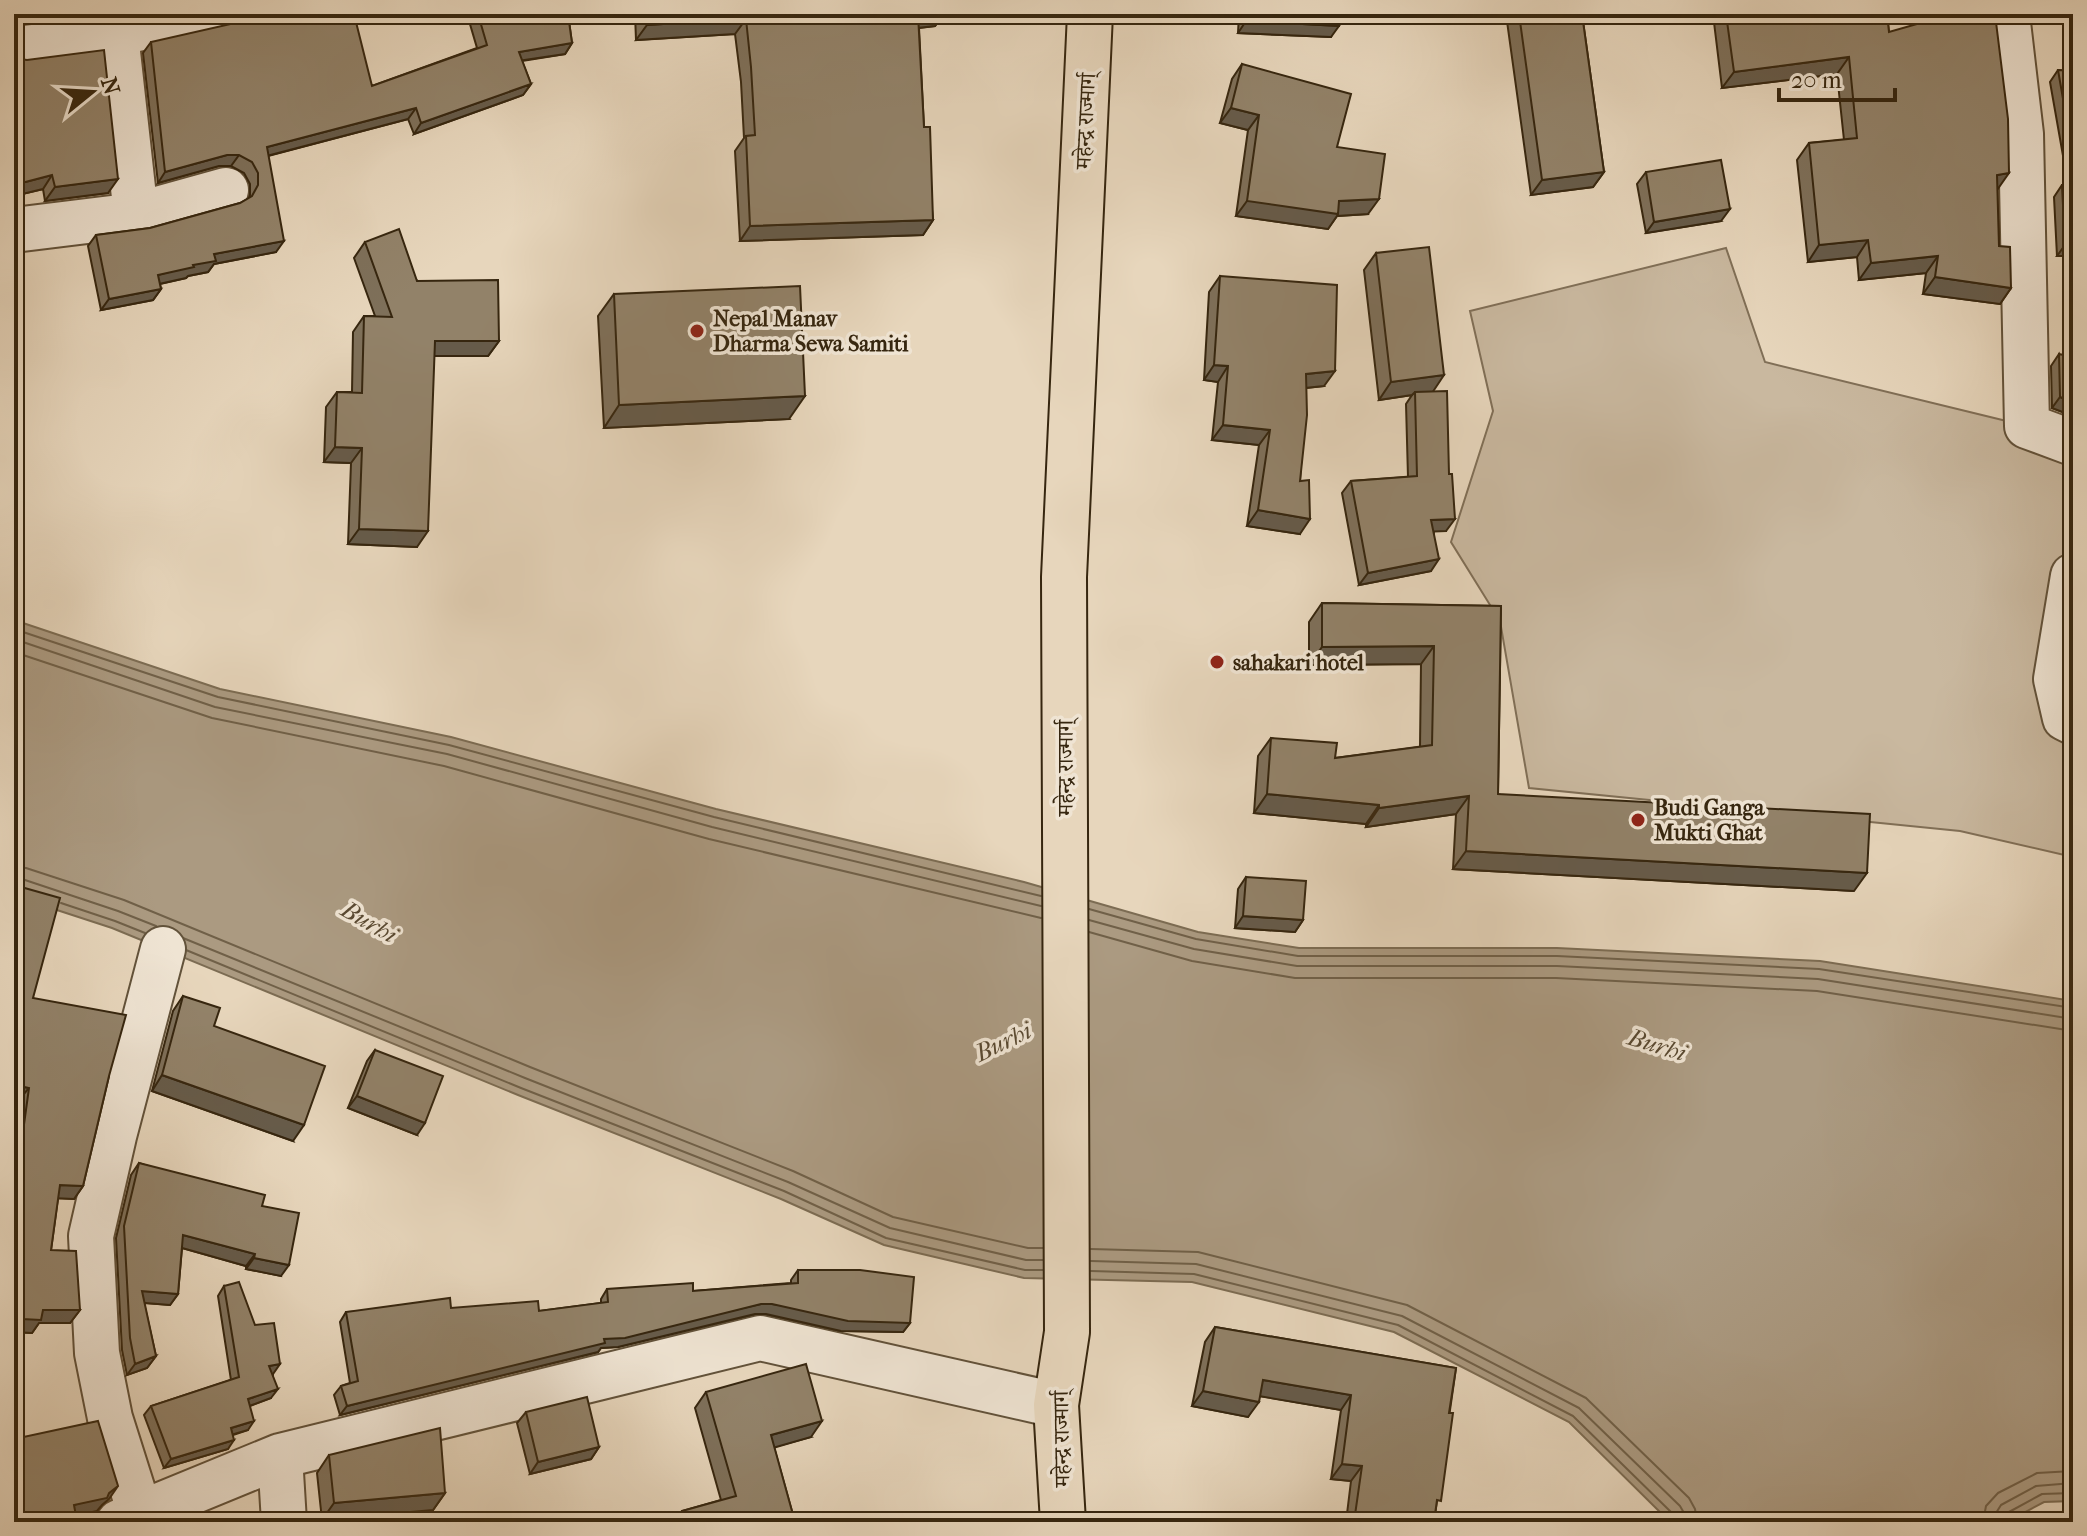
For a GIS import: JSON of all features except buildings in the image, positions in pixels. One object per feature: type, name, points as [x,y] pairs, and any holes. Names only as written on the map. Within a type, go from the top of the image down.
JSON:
[{"type":"highway","name":"महेन्द्र राज्मार्ग्","points":[[1063,1522],[1056,1405],[1067,1332],[1064,577],[1090,14]]},
{"type":"street","points":[[14,49],[90,30],[208,14]]},
{"type":"street","points":[[2007,14],[2021,134],[2027,426],[2073,443]]},
{"type":"street","points":[[90,30],[136,215]]},
{"type":"street","points":[[14,230],[136,215],[226,190]]},
{"type":"street","points":[[2073,576],[2056,679],[2065,718],[2073,722]]},
{"type":"street","points":[[163,949],[117,1122],[91,1236],[97,1353],[130,1518],[280,1456],[760,1338],[1056,1405]]},
{"type":"street","points":[[280,1456],[284,1522]]},
{"type":"shaded area","points":[[1726,248],[1765,362],[2027,426],[2073,443],[2073,857],[1960,831],[1529,788],[1500,621],[1451,542],[1493,411],[1470,311]]},
{"type":"water","name":"Burhi","points":[[14,620],[220,689],[451,737],[716,809],[1024,882],[1198,932],[1299,948],[1557,948],[1820,961],[2073,1001],[2073,1501],[2044,1502],[2007,1522],[1670,1522],[1569,1422],[1394,1332],[1192,1282],[1024,1278],[884,1245],[781,1199],[112,928],[14,896]]},
{"type":"place","name":"Nepal Manav Dharma Sewa Samiti","points":[[697,331]]},
{"type":"place","name":"sahakari hotel","points":[[1217,662]]},
{"type":"place","name":"Budi Ganga Mukti Ghat","points":[[1638,820]]}]
